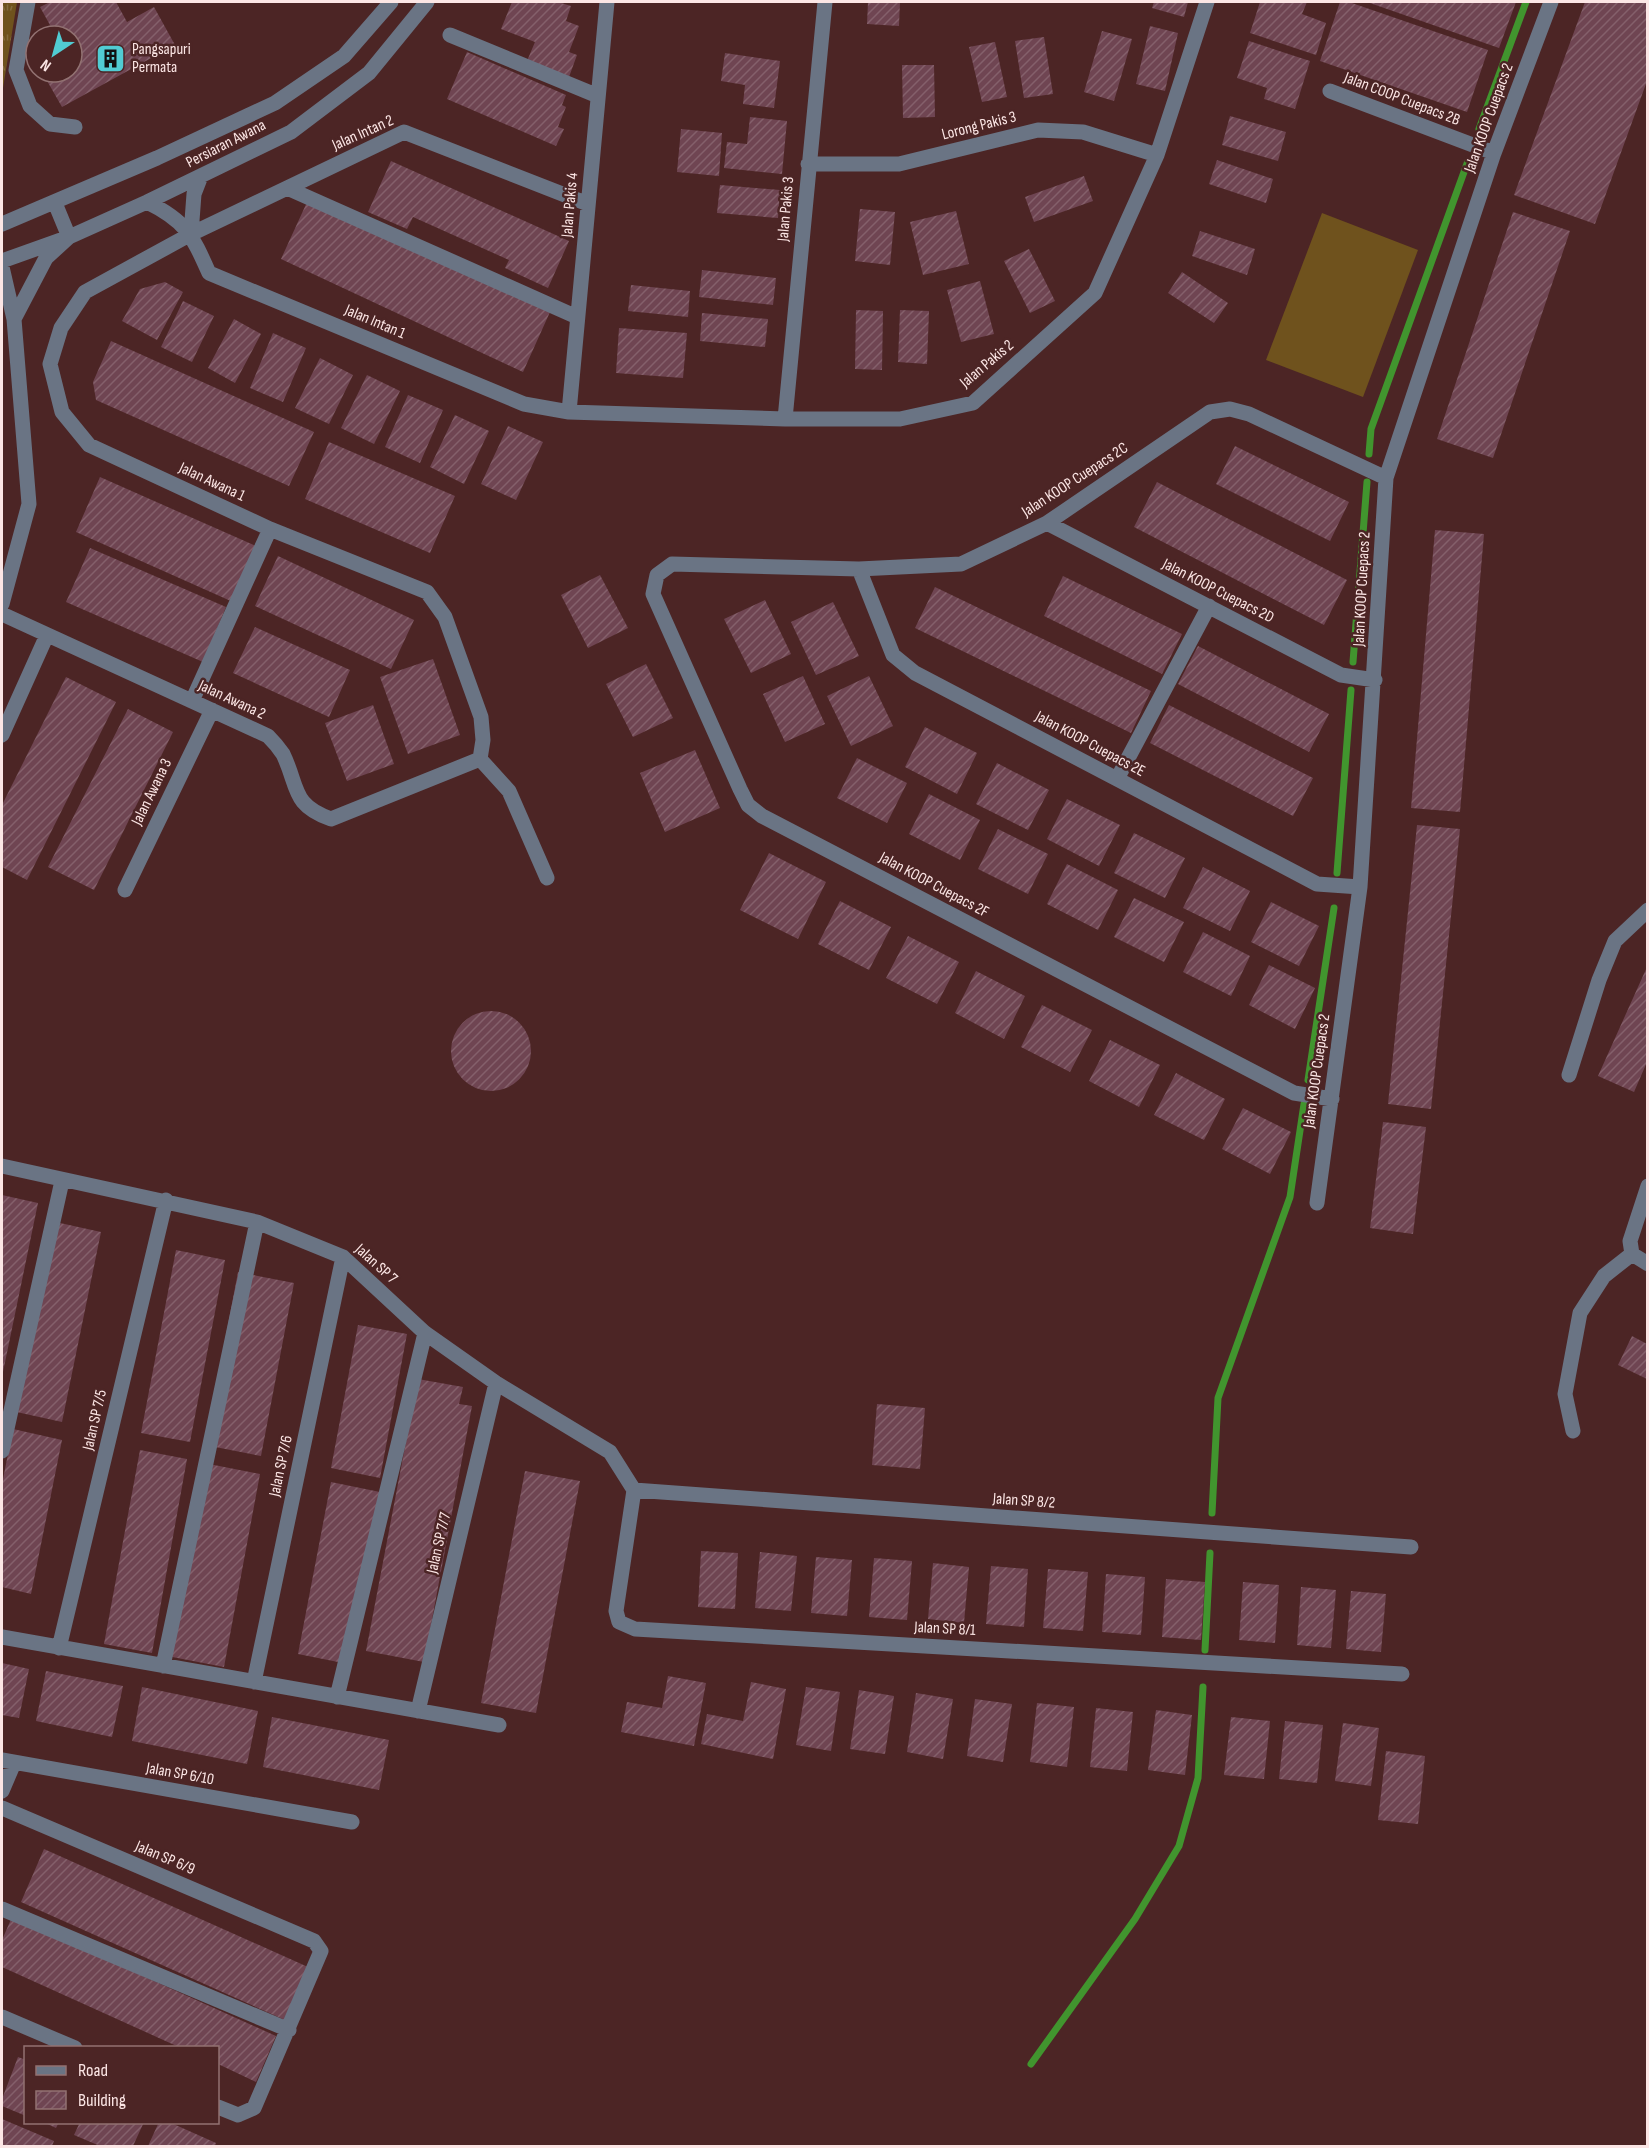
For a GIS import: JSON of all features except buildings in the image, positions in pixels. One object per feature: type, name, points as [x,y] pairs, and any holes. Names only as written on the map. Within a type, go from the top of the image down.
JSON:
[{"type":"street","points":[[28,2],[16,70],[30,106],[50,123],[75,127]]},
{"type":"street","name":"Persiaran Awana","points":[[2,224],[55,203],[274,103],[344,56],[391,2]]},
{"type":"street","name":"Persiaran Awana","points":[[2,261],[69,237],[201,177],[291,132],[369,73],[427,2]]},
{"type":"street","name":"Jalan Pakis 4","points":[[568,412],[607,2]]},
{"type":"street","name":"Jalan Pakis 3","points":[[786,419],[808,164],[825,2]]},
{"type":"street","name":"Jalan Pakis 2","points":[[568,412],[786,419],[900,419],[973,403],[1095,293],[1157,155],[1207,2]]},
{"type":"street","name":"Jalan KOOP Cuepacs 2","points":[[1317,1203],[1360,887],[1375,680],[1386,478],[1494,153],[1551,2]]},
{"type":"street","points":[[450,35],[598,96]]},
{"type":"street","name":"Jalan COOP Cuepacs 2B","points":[[1330,91],[1494,153]]},
{"type":"street","name":"Lorong Pakis 3","points":[[808,164],[899,164],[1038,130],[1083,132],[1157,155]]},
{"type":"street","name":"Jalan Intan 2","points":[[191,234],[404,132],[588,204]]},
{"type":"street","points":[[191,234],[194,194],[201,177]]},
{"type":"street","points":[[287,188],[577,316]]},
{"type":"street","points":[[147,202],[176,219],[191,234]]},
{"type":"street","points":[[14,319],[46,258],[69,237],[55,203]]},
{"type":"street","name":"Jalan Intan 1","points":[[191,234],[209,273],[524,404],[568,412]]},
{"type":"street","name":"Jalan Awana 1","points":[[191,234],[85,292],[61,328],[50,364],[62,412],[89,445],[270,529],[427,592],[445,617],[481,717],[483,740],[480,759]]},
{"type":"street","points":[[2,267],[14,319],[29,504],[2,604]]},
{"type":"street","points":[[2,306],[14,319]]},
{"type":"street","name":"Jalan KOOP Cuepacs 2C","points":[[657,575],[672,564],[859,569],[961,564],[1047,523],[1210,412],[1230,409],[1249,414],[1386,478]]},
{"type":"street","name":"Jalan KOOP Cuepacs 2D","points":[[1047,523],[1341,675],[1375,680]]},
{"type":"street","points":[[192,701],[270,529]]},
{"type":"street","name":"Jalan KOOP Cuepacs 2E","points":[[859,569],[893,655],[915,673],[1317,884],[1360,887]]},
{"type":"street","name":"Jalan KOOP Cuepacs 2F","points":[[657,575],[654,594],[740,789],[748,805],[762,816],[1294,1093],[1332,1099]]},
{"type":"street","points":[[1118,779],[1209,606]]},
{"type":"street","name":"Jalan Awana 2","points":[[2,614],[268,736],[282,753],[298,796],[312,812],[331,819],[480,759]]},
{"type":"street","points":[[2,735],[47,635]]},
{"type":"street","name":"Jalan Awana 3","points":[[125,890],[212,710]]},
{"type":"street","points":[[480,759],[509,791],[547,878]]},
{"type":"street","points":[[1569,1075],[1599,980],[1615,941],[1647,910]]},
{"type":"street","name":"Jalan SP 7","points":[[2,1166],[62,1181],[166,1200],[257,1222],[343,1257],[425,1333],[496,1383],[610,1452],[634,1490]]},
{"type":"street","points":[[2,1451],[62,1181]]},
{"type":"street","points":[[1647,1186],[1630,1241],[1632,1254],[1647,1264]]},
{"type":"street","name":"Jalan SP 7/5","points":[[59,1647],[166,1200]]},
{"type":"street","points":[[163,1666],[257,1222]]},
{"type":"street","points":[[1574,1431],[1565,1394],[1580,1313],[1604,1276],[1632,1254]]},
{"type":"street","name":"Jalan SP 7/6","points":[[254,1682],[343,1257]]},
{"type":"street","points":[[337,1697],[425,1333]]},
{"type":"street","name":"Jalan SP 7/7","points":[[418,1711],[496,1383]]},
{"type":"street","name":"Jalan SP 8/2","points":[[634,1490],[1411,1547]]},
{"type":"street","name":"Jalan SP 8/1","points":[[634,1490],[616,1611],[619,1622],[635,1629],[1402,1674]]},
{"type":"street","points":[[2,1637],[499,1725]]},
{"type":"street","points":[[2,1791],[8,1762]]},
{"type":"street","name":"Jalan SP 6/10","points":[[8,1762],[352,1822]]},
{"type":"street","name":"Jalan SP 6/9","points":[[2,1809],[314,1941],[321,1951],[289,2030]]},
{"type":"street","points":[[2,1909],[289,2030],[254,2108],[238,2115],[219,2106]]},
{"type":"street","points":[[2,2017],[70,2046]]},
{"type":"green space","points":[[2,2],[17,2],[2,94]]},
{"type":"green space","points":[[1322,213],[1418,250],[1363,397],[1266,360]]},
{"type":"waterway","points":[[1479,129],[1526,2]]},
{"type":"waterway","points":[[1369,454],[1371,429],[1468,161]]},
{"type":"waterway","points":[[1353,662],[1367,482]]},
{"type":"waterway","points":[[1337,873],[1351,690]]},
{"type":"waterway","points":[[1308,1080],[1334,908]]},
{"type":"waterway","points":[[1212,1513],[1218,1398],[1290,1197],[1304,1104]]},
{"type":"waterway","points":[[1205,1650],[1210,1553]]},
{"type":"waterway","points":[[1031,2064],[1135,1919],[1179,1846],[1198,1778],[1203,1687]]},
{"type":"place","name":"Pangsapuri Permata","points":[[111,58]]}]
